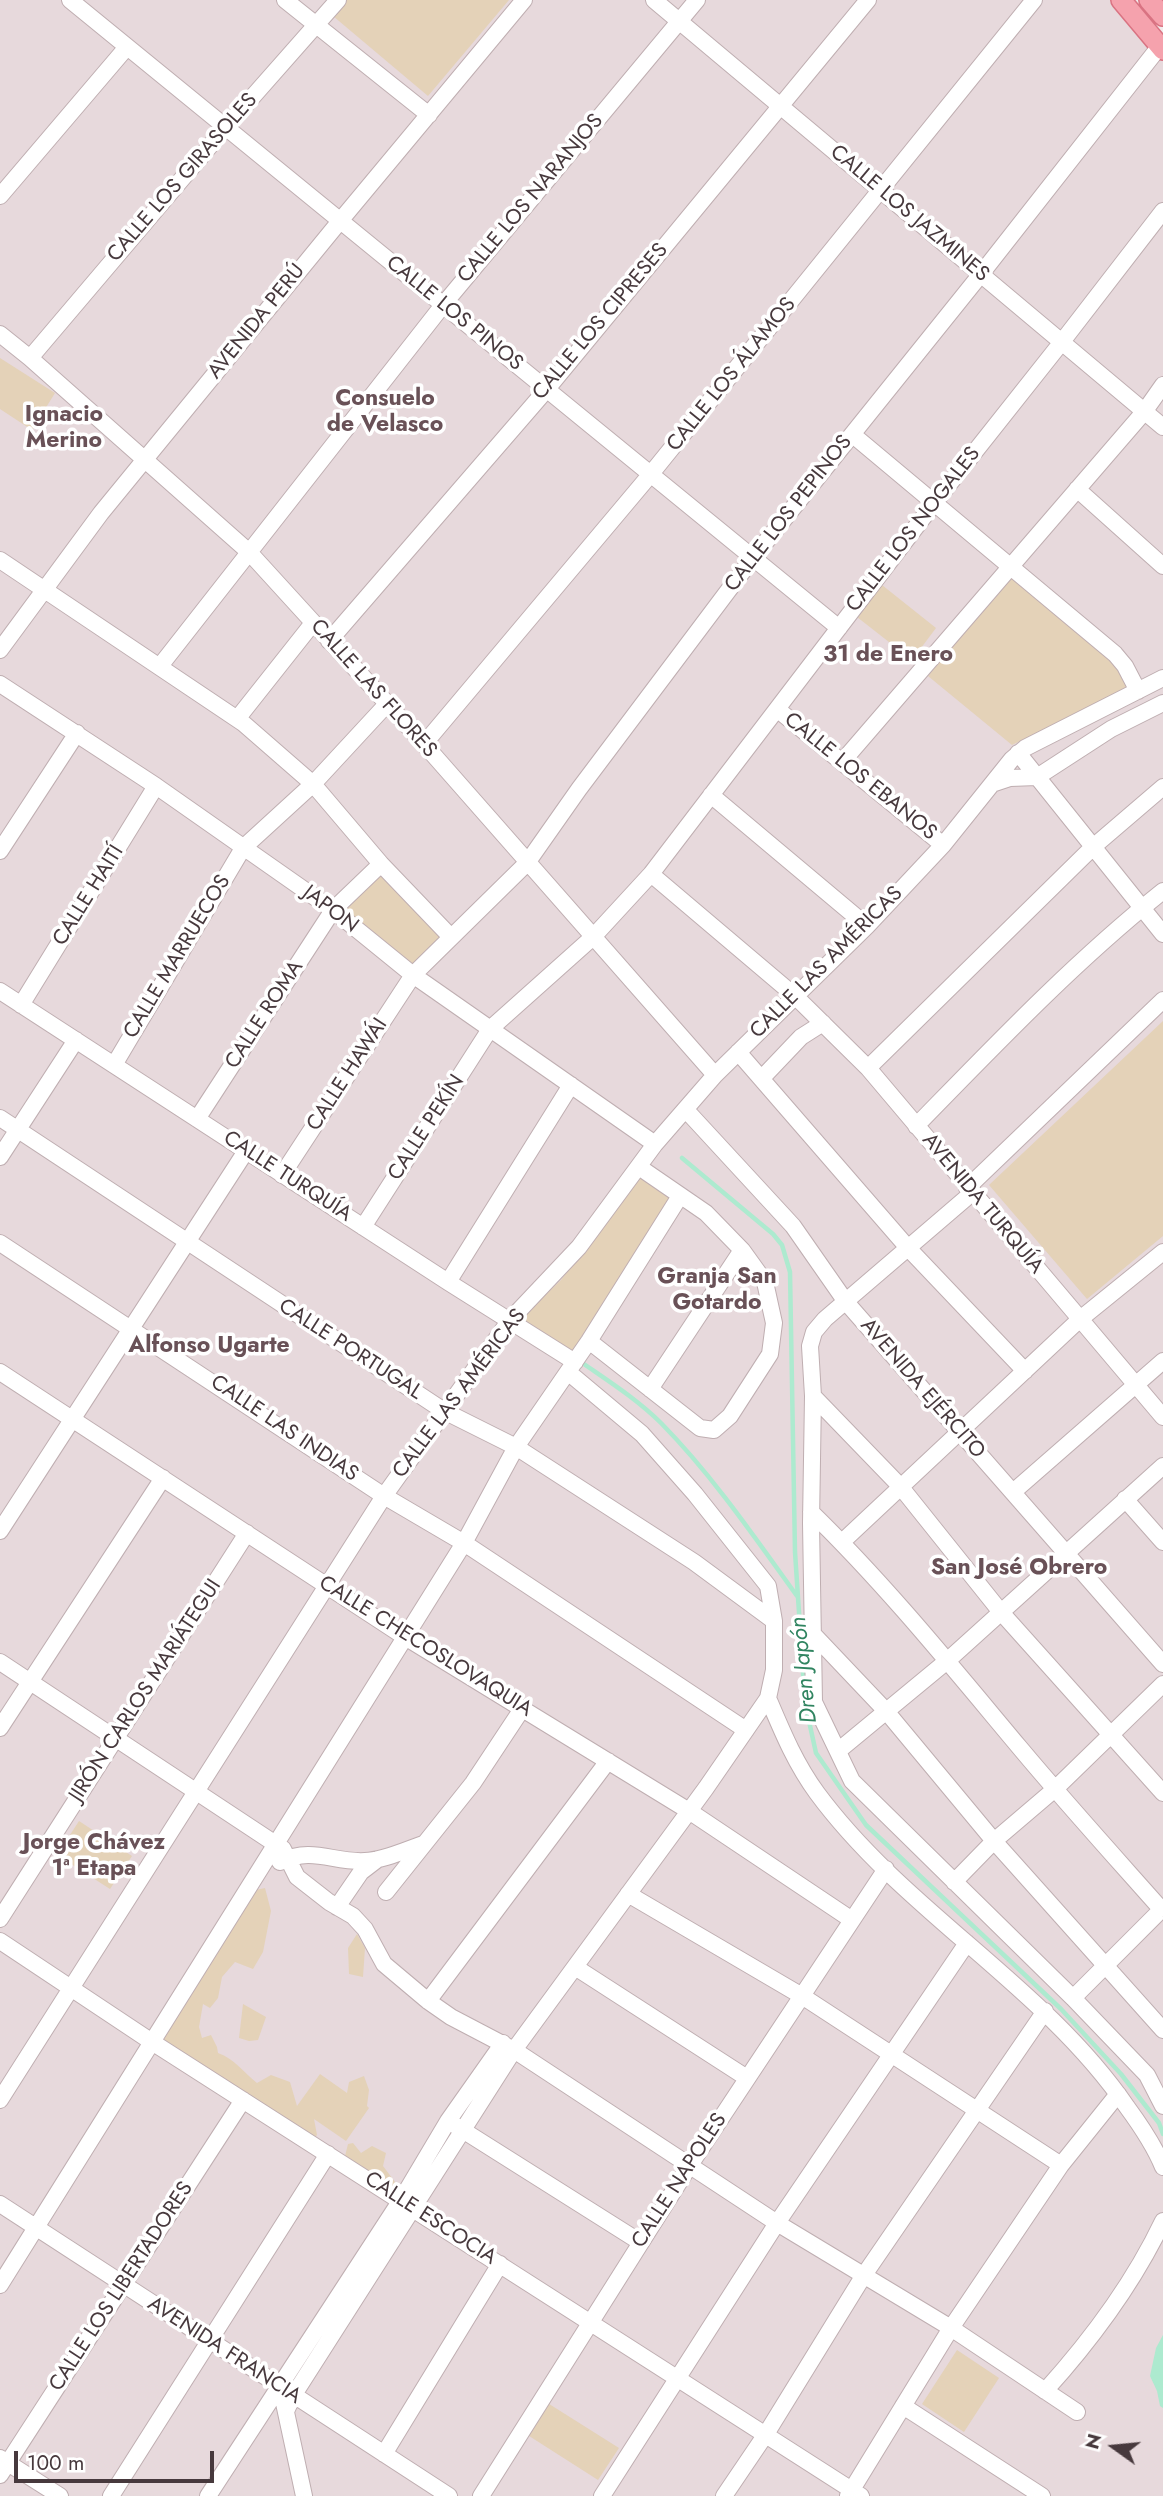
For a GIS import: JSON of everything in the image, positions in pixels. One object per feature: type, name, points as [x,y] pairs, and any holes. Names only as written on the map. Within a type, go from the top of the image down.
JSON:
[{"type":"main road","points":[[1121,0],[1161,48]]},
{"type":"street","name":"CALLE LOS PINOS","points":[[70,0],[839,628]]},
{"type":"street","points":[[285,0],[429,115]]},
{"type":"street","name":"CALLE LOS GIRASOLES","points":[[30,358],[338,0]]},
{"type":"street","name":"AVENIDA PERÚ","points":[[0,650],[102,513],[340,220],[524,0]]},
{"type":"street","name":"CALLE LOS JAZMINES","points":[[654,0],[1163,427]]},
{"type":"street","name":"CALLE LOS NARANJOS","points":[[160,666],[443,305],[697,0]]},
{"type":"street","name":"CALLE LOS CIPRESES","points":[[329,640],[547,389],[868,0]]},
{"type":"street","name":"CALLE LOS ÁLAMOS","points":[[424,744],[650,475],[1034,0]]},
{"type":"street","points":[[0,196],[127,47]]},
{"type":"street","name":"CALLE LOS PEPINOS","points":[[413,975],[527,863],[579,789],[752,559],[1161,48]]},
{"type":"street","name":"CALLE LOS NOGALES","points":[[490,1029],[593,937],[651,874],[934,502],[1163,211]]},
{"type":"street","name":"CALLE LAS FLORES","points":[[0,334],[249,552],[424,744],[715,1074]]},
{"type":"street","points":[[842,762],[1144,412],[1163,385]]},
{"type":"street","points":[[853,435],[1115,654],[1125,666],[1138,691]]},
{"type":"street","points":[[1077,489],[1163,566]]},
{"type":"street","points":[[0,560],[237,719],[313,784],[381,864],[450,936]]},
{"type":"street","points":[[237,719],[313,623]]},
{"type":"street","points":[[1163,678],[1015,756],[1037,777],[1163,934]]},
{"type":"street","name":"JAPON","points":[[0,684],[156,786],[333,910],[413,975],[655,1144]]},
{"type":"street","points":[[992,784],[1010,778],[1037,777],[1111,729],[1163,703]]},
{"type":"street","name":"CALLE MARRUECOS","points":[[114,1065],[243,848],[313,784],[387,705]]},
{"type":"street","name":"CALLE LOS EBANOS","points":[[777,709],[943,845]]},
{"type":"street","points":[[0,851],[76,733]]},
{"type":"street","name":"CALLE LAS AMÉRICAS","points":[[0,2099],[384,1496],[510,1320],[579,1247],[655,1144],[715,1074],[867,926],[943,845],[1015,756]]},
{"type":"street","name":"CALLE HAITÍ","points":[[22,1005],[156,786]]},
{"type":"street","points":[[868,1068],[1093,847],[1163,787]]},
{"type":"street","points":[[712,795],[867,926]]},
{"type":"street","name":"CALLE ROMA","points":[[197,1119],[333,910],[381,864]]},
{"type":"street","name":"AVENIDA TURQUÍA","points":[[651,874],[795,996],[868,1068],[1163,1418]]},
{"type":"street","points":[[916,1126],[998,1042],[1141,908],[1163,891]]},
{"type":"street","name":"CALLE HAWÁI","points":[[282,1175],[413,975]]},
{"type":"street","name":"CALLE TURQUÍA","points":[[0,991],[510,1320],[572,1367],[642,1434],[749,1559],[768,1586],[774,1621],[774,1670],[768,1698]]},
{"type":"street","points":[[1163,1000],[909,1249],[825,1319],[814,1332],[810,1346],[813,1396],[811,1512],[814,1702],[852,1781],[1073,1998],[1147,2075],[1163,2106]]},
{"type":"street","points":[[762,1079],[801,1037],[822,1023]]},
{"type":"street","name":"CALLE PEKÍN","points":[[363,1227],[490,1029]]},
{"type":"street","points":[[0,1157],[76,1040]]},
{"type":"street","points":[[738,1052],[909,1249],[1025,1371]]},
{"type":"street","points":[[448,1282],[571,1085]]},
{"type":"street","name":"AVENIDA EJÉRCITO","points":[[686,1110],[793,1226],[846,1302],[1163,1664]]},
{"type":"street","name":"CALLE PORTUGAL","points":[[0,1118],[444,1411],[516,1447],[694,1562],[774,1621]]},
{"type":"street","points":[[0,1531],[246,1151]]},
{"type":"street","points":[[589,1341],[700,1428],[714,1430],[730,1416],[770,1354],[774,1323],[765,1282],[742,1251],[706,1213],[639,1167]]},
{"type":"street","points":[[0,2285],[464,1543],[516,1447],[589,1341],[680,1196]]},
{"type":"street","name":"CALLE LAS INDIAS","points":[[0,1243],[384,1496],[464,1543],[746,1730]]},
{"type":"street","points":[[650,1389],[742,1251]]},
{"type":"street","points":[[842,1542],[1079,1320],[1163,1252]]},
{"type":"street","points":[[1013,1492],[1163,1361]]},
{"type":"street","name":"CALLE CHECOSLOVAQUIA","points":[[0,1372],[405,1637],[689,1811],[852,1920]]},
{"type":"street","points":[[813,1396],[900,1486],[1000,1611],[1163,1793]]},
{"type":"street","points":[[838,1751],[947,1661],[1163,1466]]},
{"type":"street","points":[[0,1728],[163,1478]]},
{"type":"street","points":[[1125,1499],[1163,1542]]},
{"type":"street","points":[[811,1512],[842,1542],[947,1661],[1161,1913],[1073,1998]]},
{"type":"street","name":"JIRÓN CARLOS MARIÁTEGUI","points":[[0,1919],[247,1533]]},
{"type":"street","points":[[812,1633],[886,1711],[994,1841],[1163,2030]]},
{"type":"street","points":[[0,1662],[283,1849],[297,1877],[353,1916],[365,1929],[384,1964],[428,2001],[508,2047],[777,2223],[951,2328],[1077,2412]]},
{"type":"street","points":[[954,1882],[994,1841],[1055,1789],[1163,1684]]},
{"type":"street","points":[[304,2496],[290,2403],[455,2125],[508,2047],[575,1967],[768,1698]]},
{"type":"street","points":[[768,1698],[794,1758],[818,1794],[855,1838],[967,1943],[1045,2011],[1090,2059],[1142,2128],[1163,2167]]},
{"type":"street","points":[[386,1892],[473,1783],[522,1709]]},
{"type":"street","points":[[428,2001],[608,1761]]},
{"type":"street","points":[[255,1877],[287,1858],[314,1853],[365,1861],[423,1844]]},
{"type":"street","points":[[338,1907],[361,1871],[380,1858]]},
{"type":"street","name":"CALLE NAPOLES","points":[[481,2496],[640,2242],[886,1869]]},
{"type":"street","points":[[628,1894],[802,1996],[1061,2165]]},
{"type":"street","name":"CALLE ESCOCIA","points":[[0,1941],[152,2042],[766,2434],[854,2494]]},
{"type":"street","points":[[602,2496],[777,2223],[967,1943]]},
{"type":"street","points":[[575,1967],[747,2078]]},
{"type":"street","points":[[724,2496],[766,2434],[864,2275],[1045,2011]]},
{"type":"street","points":[[854,2494],[951,2328],[1061,2165],[1118,2094]]},
{"type":"street","name":"CALLE LOS LIBERTADORES","points":[[3,2465],[124,2286],[243,2100]]},
{"type":"street","points":[[455,2125],[640,2242]]},
{"type":"street","points":[[111,2496],[328,2154]]},
{"type":"street","name":"AVENIDA FRANCIA","points":[[0,2204],[279,2386],[290,2403],[384,2454],[449,2496]]},
{"type":"street","points":[[208,2496],[279,2386],[407,2204]]},
{"type":"street","points":[[1045,2391],[1086,2345],[1120,2298],[1163,2221]]},
{"type":"street","points":[[384,2454],[500,2264]]},
{"type":"street","points":[[903,2406],[1042,2496]]},
{"type":"street","points":[[3,2465],[60,2496]]},
{"type":"shaded area","points":[[0,0],[1136,0],[1163,33],[1163,2496],[0,2496]]},
{"type":"shaded area","points":[[347,0],[509,0],[428,96],[333,16]]},
{"type":"shaded area","points":[[0,358],[55,393],[32,430],[0,409]]},
{"type":"shaded area","points":[[1011,575],[1115,662],[1128,688],[1012,745],[928,676]]},
{"type":"shaded area","points":[[882,585],[936,628],[912,660],[857,617]]},
{"type":"shaded area","points":[[380,869],[447,937],[412,971],[338,911]]},
{"type":"shaded area","points":[[1163,1021],[1163,1236],[1087,1299],[989,1185]]},
{"type":"shaded area","points":[[641,1176],[672,1196],[572,1353],[520,1319],[561,1280]]},
{"type":"shaded area","points":[[79,1821],[132,1856],[110,1889],[57,1855]]},
{"type":"shaded area","points":[[265,1888],[271,1911],[263,1952],[253,1969],[235,1962],[222,1977],[218,1998],[210,2008],[203,2004],[199,2027],[202,2038],[211,2035],[218,2053],[234,2062],[257,2083],[271,2075],[290,2082],[297,2106],[320,2074],[347,2093],[349,2082],[364,2076],[369,2090],[369,2108],[346,2141],[314,2119],[317,2135],[312,2140],[152,2042],[251,1891]]},
{"type":"shaded area","points":[[357,1934],[365,1948],[363,1977],[349,1974],[348,1948]]},
{"type":"shaded area","points":[[243,2004],[266,2017],[258,2040],[239,2038]]},
{"type":"shaded area","points":[[353,2143],[361,2153],[372,2146],[386,2153],[383,2166],[395,2182],[397,2192],[344,2160],[348,2144]]},
{"type":"shaded area","points":[[1163,2335],[1163,2408],[1150,2376],[1156,2348]]},
{"type":"shaded area","points":[[957,2350],[999,2378],[964,2432],[922,2404]]},
{"type":"shaded area","points":[[546,2402],[619,2448],[598,2480],[526,2434]]},
{"type":"waterway","name":"Dren Japón","points":[[682,1158],[773,1234],[782,1245],[790,1272],[795,1552],[805,1703],[816,1753],[866,1825],[1061,2009],[1121,2074],[1159,2123],[1163,2134]]},
{"type":"waterway","points":[[584,1364],[643,1407],[680,1443],[732,1506],[797,1596]]},
{"type":"district","name":"Consuelo de Velasco","points":[[385,412]]},
{"type":"district","name":"Ignacio Merino","points":[[64,428]]},
{"type":"district","name":"31 de Enero","points":[[888,655]]},
{"type":"district","name":"Granja San Gotardo","points":[[717,1290]]},
{"type":"district","name":"Alfonso Ugarte","points":[[209,1346]]},
{"type":"district","name":"San José Obrero","points":[[1019,1568]]},
{"type":"district","name":"Jorge Chávez 1ª Etapa","points":[[94,1856]]}]
